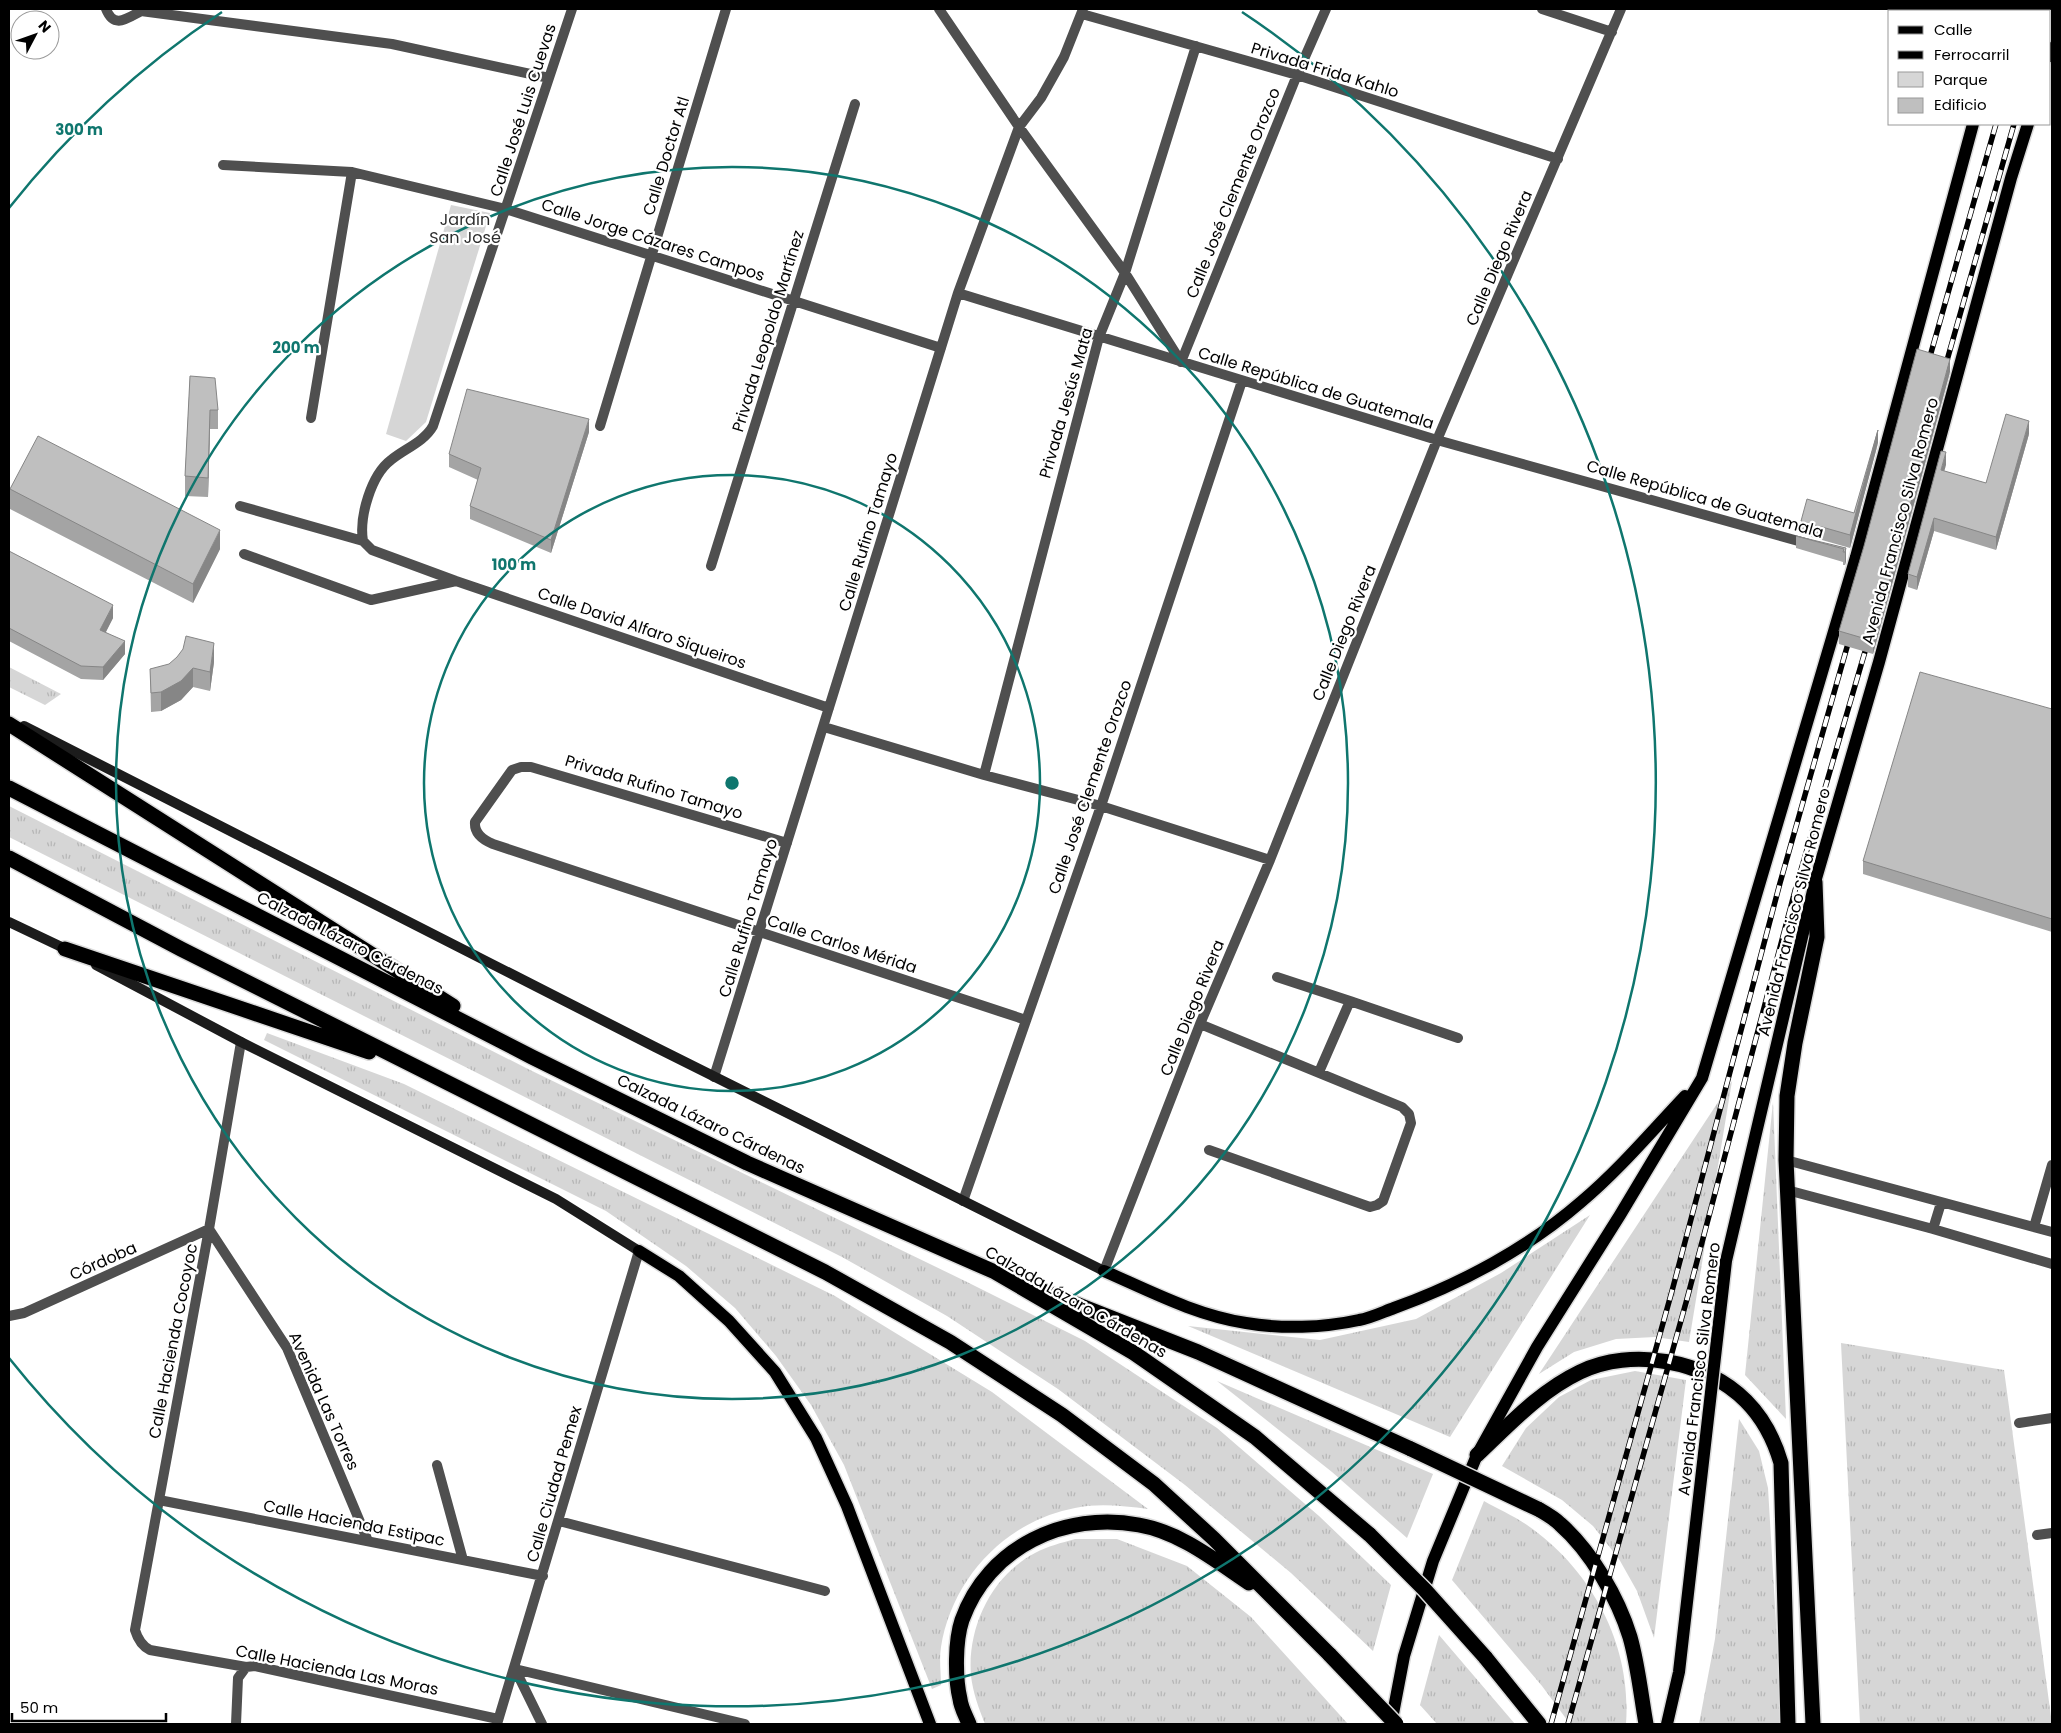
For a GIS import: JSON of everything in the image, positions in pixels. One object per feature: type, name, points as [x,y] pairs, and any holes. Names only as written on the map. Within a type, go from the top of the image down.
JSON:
[{"type":"highway","points":[[9,724],[532,1056]]},
{"type":"highway","name":"Calzada Lázaro Cárdenas","points":[[9,788],[532,1056],[747,1163],[995,1272],[1134,1353],[1255,1437],[1370,1535],[1425,1590],[1486,1657],[1539,1724]]},
{"type":"highway","points":[[9,858],[181,949],[825,1272],[950,1342],[1062,1415],[1154,1484],[1214,1539],[1277,1601],[1396,1724]]},
{"type":"highway","points":[[1813,1724],[1786,1160],[1787,1096],[1795,1044],[1817,938],[1815,882]]},
{"type":"highway","points":[[65,949],[423,1070]]},
{"type":"highway","points":[[995,1272],[1198,1352],[1538,1509],[1560,1523],[1600,1571],[1630,1637],[1646,1724]]},
{"type":"highway","points":[[1477,1455],[1537,1400],[1557,1385],[1580,1372],[1611,1361],[1640,1358],[1679,1365],[1712,1377],[1745,1400],[1767,1428],[1781,1463],[1788,1724]]},
{"type":"highway","points":[[969,1724],[960,1700],[957,1656],[961,1622],[978,1588],[1000,1562],[1012,1551],[1044,1534],[1092,1523],[1129,1523],[1154,1528],[1197,1549],[1277,1601]]},
{"type":"main road","name":"Avenida Francisco Silva Romero","points":[[1391,1724],[1404,1656],[1433,1561],[1477,1455],[1537,1347],[1620,1216],[1702,1078],[1852,556],[1973,125]]},
{"type":"main road","name":"Avenida Francisco Silva Romero","points":[[1667,1724],[1679,1672],[1726,1262],[1815,882],[1879,662],[2011,178],[2028,125]]},
{"type":"main road","points":[[9,718],[714,1077],[1104,1271],[1194,1311],[1246,1323],[1313,1327],[1360,1320],[1429,1296],[1495,1261],[1541,1232],[1581,1202],[1625,1160],[1702,1078]]},
{"type":"main road","points":[[9,922],[65,949],[241,1042],[556,1199],[679,1276],[729,1321],[775,1372],[816,1438],[847,1506],[930,1724]]},
{"type":"street","points":[[106,9],[109,16],[117,21],[140,10],[392,44],[549,78]]},
{"type":"street","name":"Calle José Luis Cuevas","points":[[363,541],[362,524],[371,489],[377,475],[390,460],[426,435],[433,426],[572,9]]},
{"type":"street","name":"Calle Doctor Atl","points":[[600,426],[726,9]]},
{"type":"street","name":"Calle República de Guatemala","points":[[938,9],[1019,127],[1125,273],[1181,362],[1437,440],[1823,548]]},
{"type":"street","name":"Calle José Clemente Orozco","points":[[1181,362],[1326,9]]},
{"type":"street","points":[[1542,9],[1612,32]]},
{"type":"street","name":"Calle Diego Rivera","points":[[1104,1271],[1200,1024],[1270,860],[1437,440],[1622,9]]},
{"type":"street","name":"Calle Rufino Tamayo","points":[[714,1077],[958,293],[1019,127],[1041,98],[1064,57],[1083,11]]},
{"type":"street","name":"Privada Frida Kahlo","points":[[1083,11],[1297,76],[1558,160]]},
{"type":"street","name":"Privada Jesús Mata","points":[[984,775],[1099,337],[1125,273],[1196,46]]},
{"type":"street","name":"Privada Leopoldo Martínez","points":[[711,566],[855,104]]},
{"type":"street","name":"Calle Jorge Cázares Campos","points":[[223,166],[352,172],[506,209],[941,348]]},
{"type":"street","points":[[311,418],[352,172]]},
{"type":"street","points":[[958,293],[1181,362]]},
{"type":"street","name":"Calle José Clemente Orozco","points":[[963,1201],[1101,806],[1242,381]]},
{"type":"street","name":"Calle David Alfaro Siqueiros","points":[[240,506],[363,541],[372,550],[456,581],[829,708]]},
{"type":"street","points":[[244,554],[371,600],[456,581]]},
{"type":"street","points":[[824,727],[984,775],[1101,806],[1270,860]]},
{"type":"street","name":"Privada Rufino Tamayo","points":[[480,836],[475,829],[475,822],[512,770],[531,766],[787,843]]},
{"type":"street","name":"Calle Carlos Mérida","points":[[480,836],[493,844],[1026,1020]]},
{"type":"street","points":[[1277,977],[1458,1038]]},
{"type":"street","points":[[1319,1072],[1350,1001]]},
{"type":"street","points":[[1200,1024],[1402,1107],[1409,1114],[1411,1123],[1383,1201],[1370,1207],[1208,1150]]},
{"type":"street","name":"Calle Hacienda Cocoyoc","points":[[141,1643],[135,1630],[209,1229],[241,1042]]},
{"type":"street","points":[[1786,1160],[2052,1232]]},
{"type":"street","points":[[2034,1227],[2052,1164]]},
{"type":"street","points":[[1787,1190],[1933,1229],[2052,1264]]},
{"type":"street","points":[[1933,1229],[1942,1203]]},
{"type":"street","name":"Córdoba","points":[[9,1316],[24,1313],[209,1229]]},
{"type":"street","name":"Avenida Las Torres","points":[[209,1229],[287,1348],[368,1541]]},
{"type":"street","name":"Calle Ciudad Pemex","points":[[498,1722],[639,1251]]},
{"type":"street","points":[[2019,1423],[2052,1418]]},
{"type":"street","points":[[437,1465],[463,1560]]},
{"type":"street","name":"Calle Hacienda Estipac","points":[[159,1500],[542,1576]]},
{"type":"street","points":[[559,1521],[825,1591]]},
{"type":"street","points":[[2037,1535],[2052,1534]]},
{"type":"street","name":"Calle Hacienda Las Moras","points":[[141,1643],[150,1650],[246,1667],[255,1666],[498,1722]]},
{"type":"street","points":[[236,1724],[238,1678],[246,1667]]},
{"type":"street","points":[[515,1669],[542,1724]]},
{"type":"street","points":[[515,1669],[745,1724]]},
{"type":"green space","name":"Jardín San José","points":[[451,205],[490,213],[426,422],[406,441],[386,434]]},
{"type":"green space","points":[[9,667],[61,694],[45,705],[9,687]]},
{"type":"green space","points":[[9,806],[528,1069],[1085,1341],[1217,1428],[1319,1516],[1391,1585],[1373,1651],[1291,1573],[1185,1485],[1058,1389],[947,1316],[842,1257],[9,837]]},
{"type":"green space","points":[[267,1033],[404,1084],[835,1296],[992,1392],[1148,1509],[1102,1505],[1084,1506],[1050,1515],[1026,1526],[1005,1540],[986,1556],[970,1576],[957,1598],[947,1622],[941,1647],[941,1685],[932,1689],[844,1465],[811,1405],[776,1356],[735,1308],[686,1266],[606,1211],[264,1040]]},
{"type":"green space","points":[[1732,1081],[1689,1342],[1655,1337],[1616,1339],[1574,1352],[1539,1374]]},
{"type":"green space","points":[[1773,1102],[1786,1419],[1745,1375]]},
{"type":"green space","points":[[1590,1215],[1450,1437],[1188,1326],[1320,1340],[1416,1319],[1501,1273]]},
{"type":"green space","points":[[1841,1343],[2004,1370],[2052,1724],[1860,1724]]},
{"type":"green space","points":[[1635,1371],[1686,1380],[1654,1638],[1637,1591],[1619,1559],[1593,1526],[1562,1500],[1502,1466],[1526,1428],[1559,1397],[1591,1380]]},
{"type":"green space","points":[[1217,1381],[1433,1474],[1407,1538],[1332,1472]]},
{"type":"green space","points":[[1739,1419],[1759,1451],[1768,1488],[1782,1724],[1699,1724],[1715,1639]]},
{"type":"green space","points":[[1484,1501],[1527,1525],[1550,1543],[1571,1564],[1588,1587],[1603,1612],[1614,1638],[1622,1666],[1626,1695],[1626,1724],[1570,1724],[1542,1686],[1452,1580]]},
{"type":"green space","points":[[1075,1539],[1117,1539],[1187,1566],[1251,1617],[1348,1724],[985,1724],[973,1689],[971,1658],[973,1640],[985,1605],[994,1589],[1019,1563],[1045,1548]]},
{"type":"green space","points":[[1439,1635],[1515,1724],[1437,1724],[1420,1705]]},
{"type":"building","points":[[1917,349],[1950,359],[1873,641],[1839,631]]},
{"type":"building","points":[[190,376],[215,378],[218,410],[210,410],[208,478],[185,476]]},
{"type":"building","points":[[467,389],[589,419],[551,540],[470,506],[481,468],[449,454]]},
{"type":"building","points":[[2006,414],[2029,421],[1996,537],[1934,518],[1917,577],[1908,574],[1941,451],[1946,452],[1941,470],[1986,483]]},
{"type":"building","points":[[1878,430],[1850,535],[1801,521],[1807,499],[1854,513]]},
{"type":"building","points":[[38,436],[220,530],[193,584],[10,489]]},
{"type":"building","points":[[1796,536],[1846,548],[1845,552],[1843,552],[1844,549]]},
{"type":"building","points":[[9,551],[113,605],[100,630],[125,641],[103,667],[81,666],[9,628]]},
{"type":"building","points":[[186,636],[214,643],[210,672],[193,668],[181,681],[161,692],[151,693],[150,669],[169,664],[177,657],[183,649]]},
{"type":"building","points":[[1920,672],[2052,709],[2052,919],[1863,861]]},
{"type":"railway","points":[[1927,367],[1996,125]]},
{"type":"railway","points":[[1944,371],[2014,125]]},
{"type":"railway","points":[[1551,1724],[1672,1291],[1780,883],[1851,633]]},
{"type":"railway","points":[[1568,1724],[1687,1299],[1796,887],[1869,638]]}]
